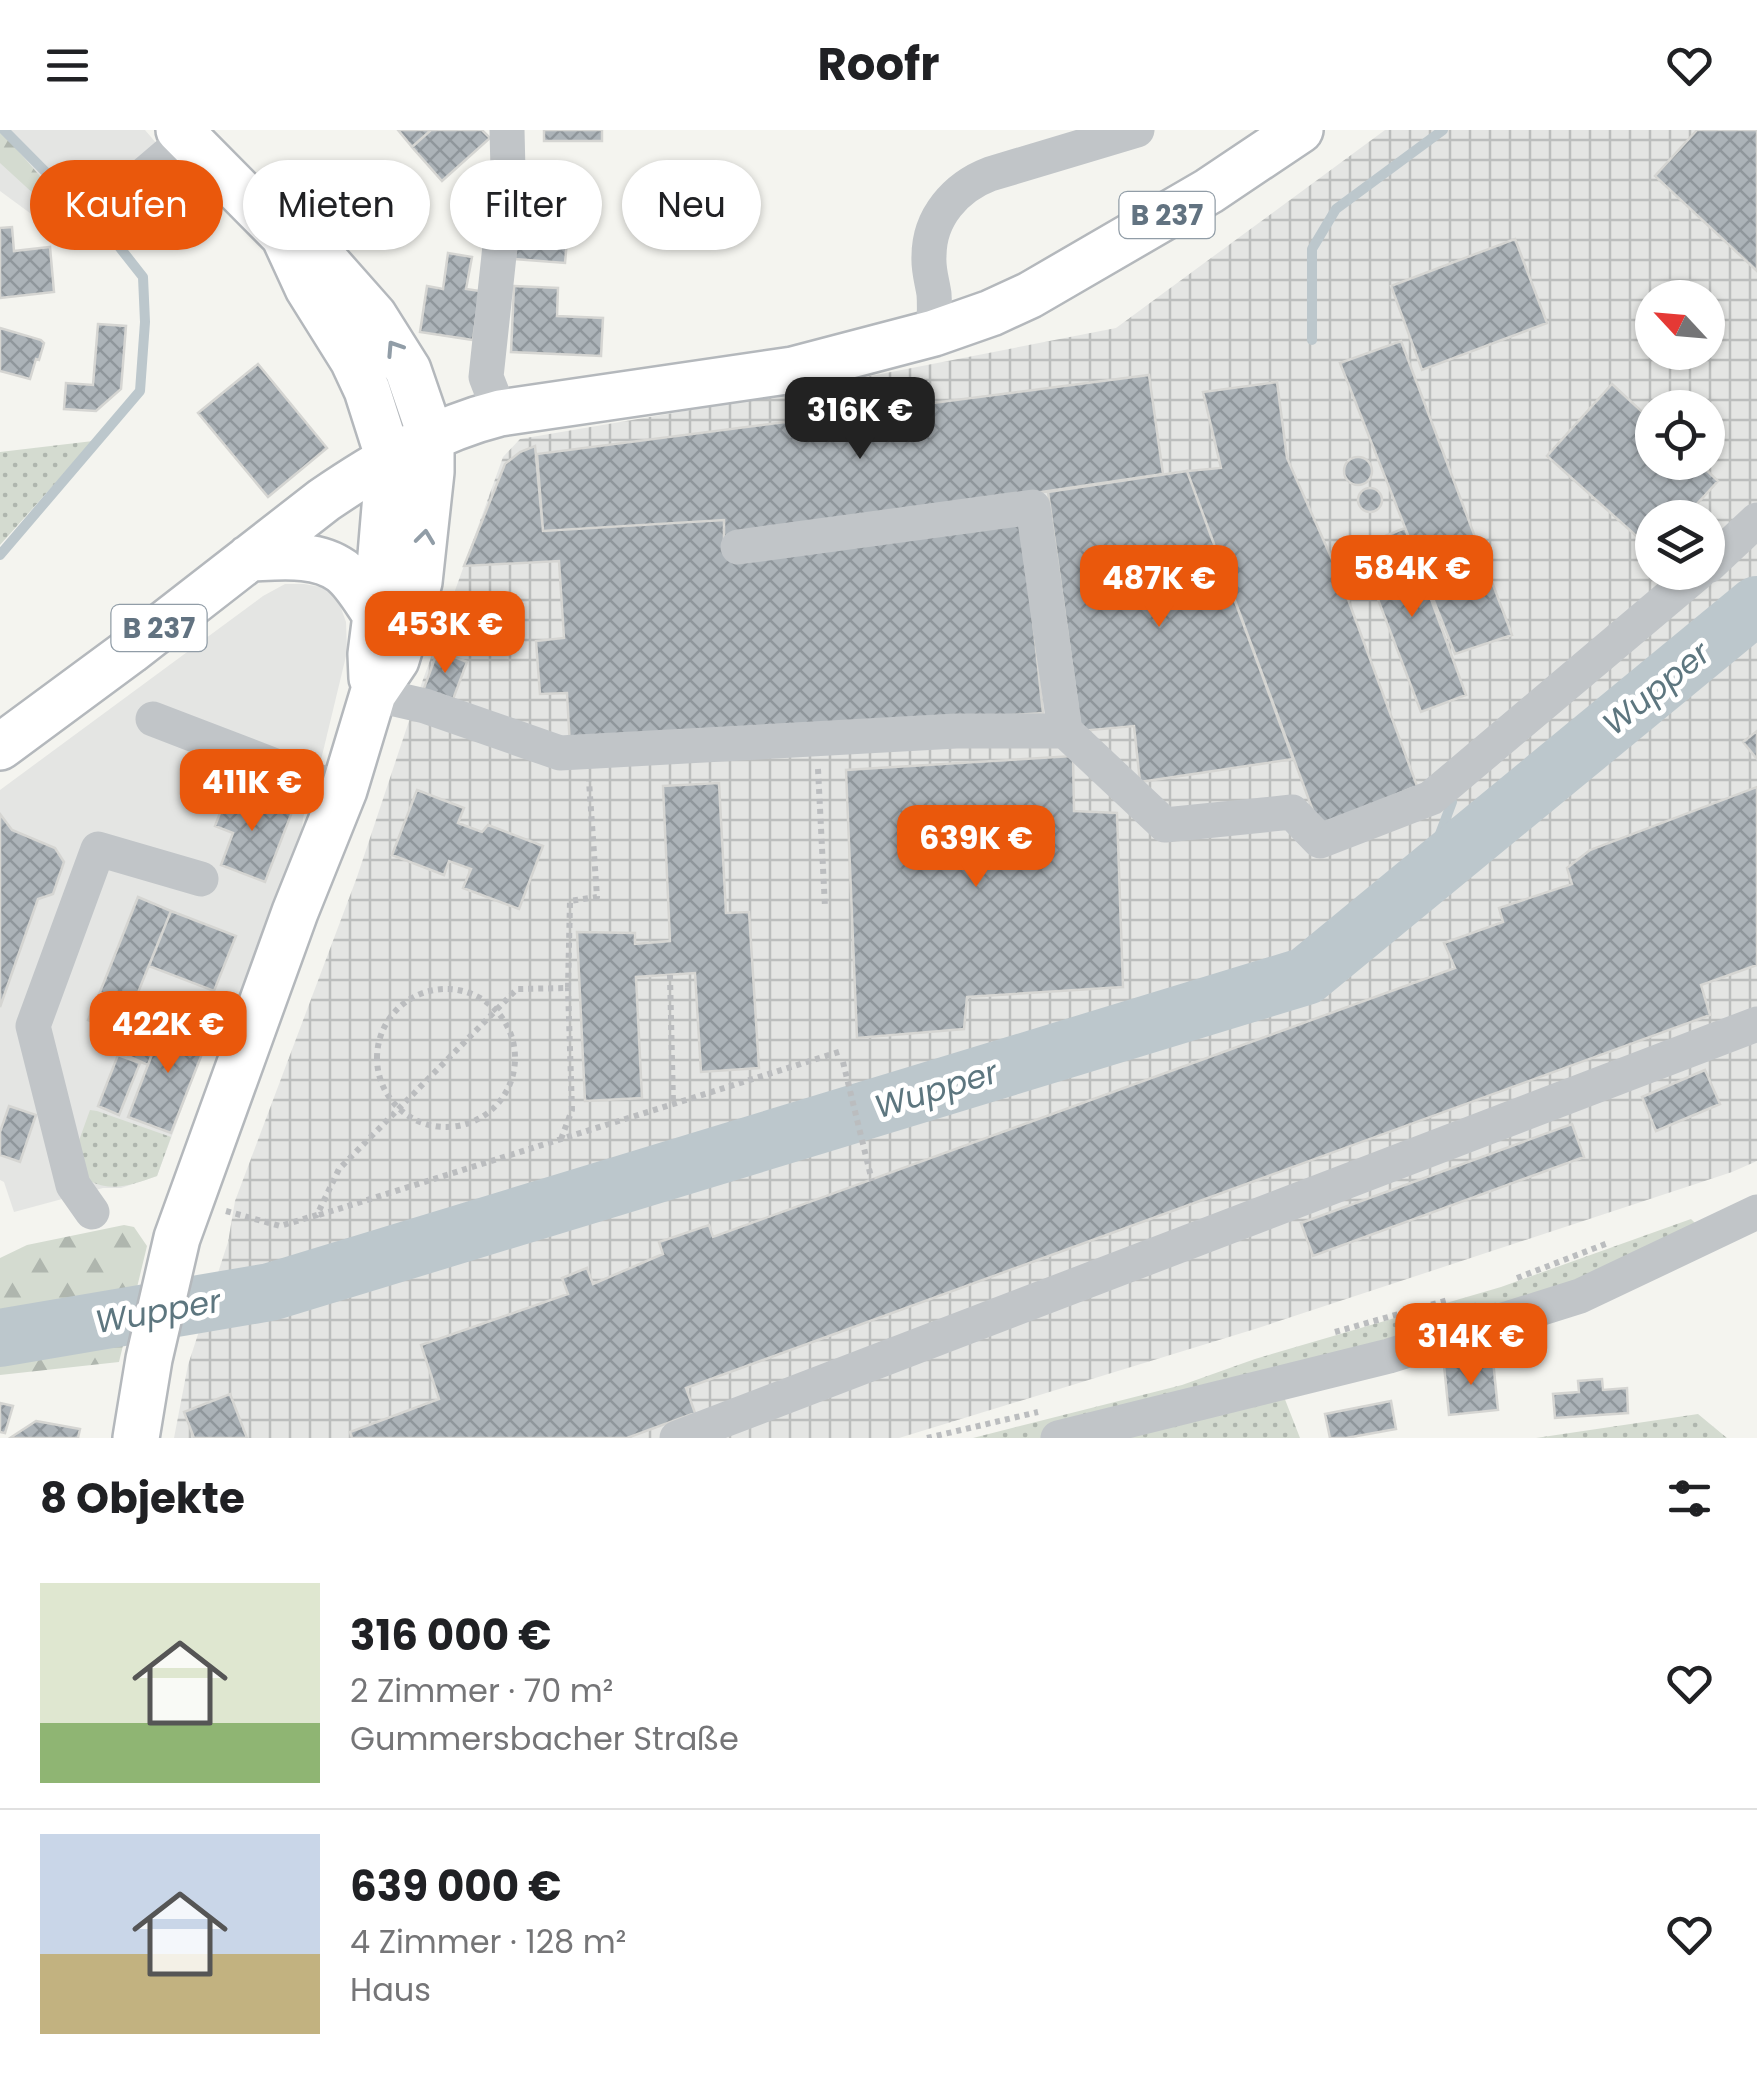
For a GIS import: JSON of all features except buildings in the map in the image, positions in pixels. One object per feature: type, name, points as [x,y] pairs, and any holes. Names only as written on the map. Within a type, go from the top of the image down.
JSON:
[{"type":"main road","name":"B 237","points":[[0,747],[130,652],[324,500],[432,437],[500,413],[792,370],[934,333],[1030,295],[1208,191],[1300,130]]},
{"type":"main road","points":[[183,134],[243,195]]},
{"type":"main road","points":[[290,250],[308,288],[368,390],[389,459],[371,654],[373,694]]},
{"type":"main road","points":[[136,1438],[148,1359],[184,1221],[282,948],[344,790],[373,694],[396,660],[418,582],[432,437],[408,370],[374,316],[328,264],[306,250]]},
{"type":"main road","points":[[250,558],[294,556],[322,562],[342,572],[376,615]]},
{"type":"street","points":[[500,413],[486,377],[508,171],[507,130]]},
{"type":"street","points":[[934,333],[930,240],[941,213],[960,189],[990,174],[1137,130]]},
{"type":"street","points":[[155,160],[183,134]]},
{"type":"street","points":[[738,546],[1033,507],[1065,730],[1165,825],[1292,812],[1320,841],[1432,798],[1678,590]]},
{"type":"street","points":[[1725,550],[1757,520]]},
{"type":"street","points":[[373,694],[425,706],[560,753],[956,730],[1065,730]]},
{"type":"street","points":[[154,719],[344,790]]},
{"type":"street","points":[[92,1212],[73,1185],[33,1026],[98,849],[201,880]]},
{"type":"street","points":[[677,1438],[1757,1024]]},
{"type":"street","points":[[1051,1424],[1389,1356],[1580,1296],[1734,1213]]},
{"type":"path","points":[[816,738],[825,908]]},
{"type":"path","points":[[561,1139],[572,1110],[570,902],[598,897],[586,751]]},
{"type":"path","points":[[670,974],[674,1104]]},
{"type":"path","points":[[318,1215],[340,1169],[517,988],[568,988]]},
{"type":"path","points":[[434,990],[456,990],[479,997],[495,1011],[513,1044],[514,1068],[508,1089],[493,1108],[476,1121],[452,1127],[428,1125],[397,1109],[380,1082],[376,1058],[384,1029],[395,1011],[414,997],[434,990]]},
{"type":"path","points":[[184,1221],[242,1214],[280,1226],[842,1051]]},
{"type":"path","points":[[844,1062],[872,1180]]},
{"type":"path","points":[[1500,1284],[1626,1236]]},
{"type":"path","points":[[1329,1334],[1462,1296]]},
{"type":"path","points":[[928,1438],[1051,1424]]},
{"type":"shaded area","points":[[0,130],[145,130],[157,144],[138,160],[30,160],[30,213],[0,191]]},
{"type":"shaded area","points":[[1385,130],[1757,130],[1757,1161],[1255,1329],[899,1438],[174,1438],[188,1365],[228,1242],[235,1201],[357,877],[503,457],[520,439],[738,402],[1116,328]]},
{"type":"shaded area","points":[[285,584],[321,587],[337,597],[346,622],[347,652],[303,818],[295,912],[255,1021],[207,1041],[157,1176],[14,1212],[0,1180],[0,790],[263,596]]},
{"type":"green space","points":[[0,130],[30,165],[30,190],[0,163]]},
{"type":"green space","points":[[93,441],[0,545],[0,452]]},
{"type":"green space","points":[[90,1110],[171,1137],[157,1176],[115,1187],[90,1181],[77,1146]]},
{"type":"green space","points":[[1691,1219],[1708,1236],[1279,1384],[1300,1438],[973,1438],[1182,1385],[1255,1359],[1501,1287]]},
{"type":"green space","points":[[124,1225],[134,1227],[147,1246],[119,1362],[0,1375],[0,1258],[27,1245]]},
{"type":"green space","points":[[1698,1414],[1727,1438],[1536,1438]]},
{"type":"waterway","points":[[0,555],[140,391],[145,322],[143,277],[117,244],[4,130]]},
{"type":"waterway","points":[[1312,340],[1312,249],[1336,209],[1443,130]]},
{"type":"waterway","name":"Wupper","points":[[0,1338],[270,1292],[1306,976],[1757,605]]},
{"type":"waterway","points":[[1423,879],[1452,802]]}]
